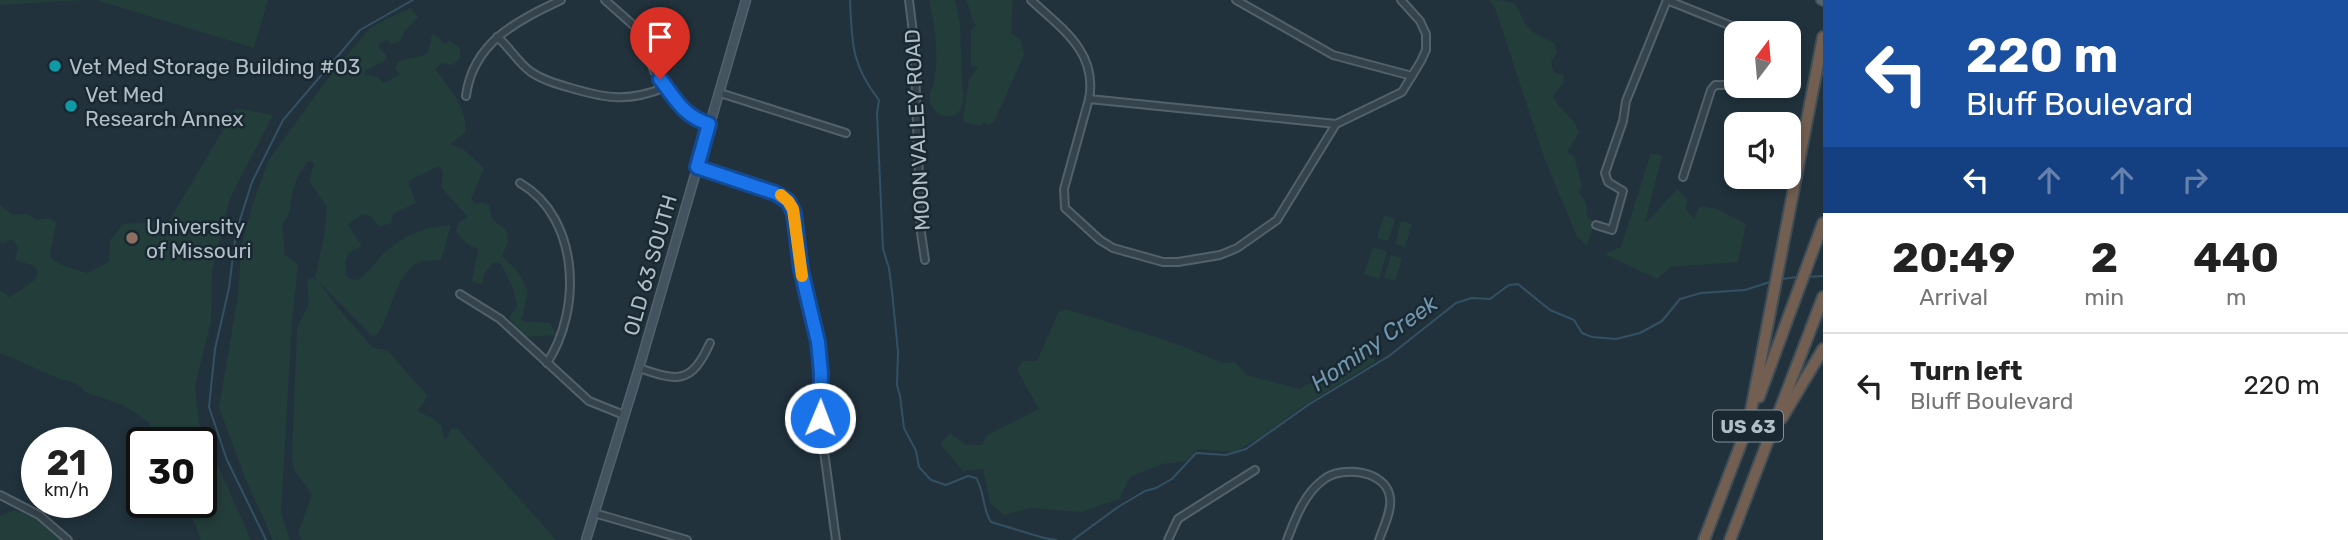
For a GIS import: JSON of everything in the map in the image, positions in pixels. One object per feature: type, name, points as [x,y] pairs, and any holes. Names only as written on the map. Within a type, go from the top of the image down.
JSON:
[{"type":"highway","points":[[1749,421],[1772,314],[1823,37]]},
{"type":"highway","name":"US 63","points":[[1704,540],[1823,223]]},
{"type":"highway","name":"US 63","points":[[1730,540],[1823,297]]},
{"type":"highway","points":[[1766,444],[1823,349]]},
{"type":"main road","name":"OLD 63 SOUTH","points":[[586,540],[746,0]]},
{"type":"street","points":[[466,96],[468,80],[496,37],[508,27],[561,0]]},
{"type":"street","points":[[605,0],[641,32],[654,71],[690,116],[709,124]]},
{"type":"street","name":"MOON VALLEY ROAD","points":[[909,0],[914,41],[925,260]]},
{"type":"street","points":[[1031,0],[1077,43],[1091,78],[1089,99],[1064,189],[1065,208],[1100,240],[1113,248],[1163,262],[1228,253],[1277,220],[1336,124]]},
{"type":"street","points":[[1236,0],[1333,55],[1412,76]]},
{"type":"street","points":[[1089,99],[1336,124],[1402,92],[1426,50],[1426,34],[1420,21],[1401,0]]},
{"type":"street","points":[[1596,225],[1612,230],[1623,191],[1608,182],[1605,173],[1623,121],[1626,102],[1667,0],[1724,23]]},
{"type":"street","points":[[496,37],[532,73],[550,82],[596,95],[620,98],[634,97],[666,87]]},
{"type":"street","points":[[1683,177],[1711,90],[1715,85],[1724,85]]},
{"type":"street","points":[[720,93],[846,133]]},
{"type":"street","points":[[697,167],[775,193],[785,198],[793,209],[801,270],[818,342],[821,429],[836,540]]},
{"type":"street","points":[[520,183],[535,193],[553,216],[562,235],[569,261],[570,283],[563,335],[547,363]]},
{"type":"street","points":[[460,294],[500,319],[589,401],[624,415]]},
{"type":"street","points":[[639,368],[669,378],[681,377],[696,366],[710,343]]},
{"type":"street","points":[[1168,540],[1178,519],[1184,514],[1255,470]]},
{"type":"street","points":[[1287,540],[1299,510],[1318,484],[1334,474],[1359,473],[1371,475],[1388,491],[1390,507],[1380,540]]},
{"type":"street","points":[[0,495],[39,515],[68,540]]},
{"type":"street","points":[[594,513],[687,540]]},
{"type":"green space","points":[[0,0],[83,0],[0,5]]},
{"type":"green space","points":[[96,0],[268,0],[254,48]]},
{"type":"green space","points":[[929,0],[955,0],[960,25],[964,95],[960,110],[952,116],[938,113],[930,102],[936,57],[935,31]]},
{"type":"green space","points":[[966,0],[1013,0],[1011,33],[1021,40],[1024,55],[994,122],[988,125],[984,121],[980,126],[964,122],[963,118],[969,80],[978,67],[971,66],[971,30],[976,25]]},
{"type":"green space","points":[[1490,0],[1516,5],[1533,32],[1554,43],[1557,53],[1551,62],[1554,73],[1563,74],[1564,82],[1553,96],[1579,133],[1567,152],[1574,156],[1582,186],[1579,193],[1585,200],[1588,218],[1595,223],[1587,245],[1577,237],[1545,160]]},
{"type":"green space","points":[[411,8],[418,17],[404,32],[401,41],[391,44],[387,40],[381,42],[378,47],[386,55],[386,60],[365,71],[365,75],[378,77],[383,83],[400,75],[395,69],[398,62],[428,53],[432,34],[439,37],[443,44],[450,41],[460,48],[460,58],[453,65],[442,63],[435,69],[456,98],[464,115],[465,133],[450,144],[464,150],[484,168],[471,199],[476,204],[482,202],[489,205],[492,219],[506,230],[508,242],[502,256],[519,273],[528,292],[521,321],[550,323],[556,335],[524,337],[509,318],[517,306],[513,288],[500,263],[493,262],[483,276],[483,284],[472,282],[478,249],[466,243],[456,232],[459,222],[468,217],[441,187],[443,172],[439,166],[408,181],[416,203],[393,214],[391,223],[379,227],[371,216],[362,214],[348,225],[362,246],[346,257],[346,276],[355,280],[364,276],[380,257],[404,238],[430,228],[451,225],[441,260],[423,261],[406,273],[376,336],[371,335],[319,282],[373,348],[387,350],[427,395],[417,411],[442,426],[443,437],[446,439],[451,429],[457,428],[556,540],[302,540],[298,533],[312,494],[294,470],[292,457],[297,328],[309,304],[307,281],[311,278],[318,280],[315,277],[327,207],[309,181],[314,163],[309,161],[297,179],[289,212],[282,224],[285,255],[298,265],[292,320],[281,513],[290,540],[273,540],[245,478],[219,407],[238,295],[241,248],[268,161],[323,85],[369,29]]},
{"type":"green space","points":[[236,108],[273,115],[230,198],[212,272],[211,321],[195,386],[201,427],[151,427],[125,406],[86,392],[76,383],[60,379],[0,353],[0,290],[10,297],[35,280],[38,272],[34,266],[15,260],[18,248],[12,239],[3,244],[0,242],[0,205],[13,215],[28,214],[37,220],[48,218],[56,222],[50,257],[61,265],[87,273],[109,262],[110,240],[124,224],[169,221]]},
{"type":"green space","points":[[1651,153],[1662,156],[1645,222],[1677,189],[1688,200],[1685,208],[1694,219],[1700,206],[1717,209],[1746,224],[1738,262],[1671,267],[1657,279],[1604,254],[1621,247]]},
{"type":"green space","points":[[1384,215],[1395,219],[1388,241],[1377,238]]},
{"type":"green space","points":[[1401,221],[1412,224],[1405,247],[1395,244]]},
{"type":"green space","points":[[1373,247],[1387,252],[1379,279],[1364,274]]},
{"type":"green space","points":[[1391,255],[1402,258],[1395,281],[1384,278]]},
{"type":"green space","points":[[1066,309],[1169,341],[1223,363],[1235,362],[1246,375],[1300,389],[1366,353],[1376,361],[1234,452],[1197,449],[1186,461],[1162,464],[1130,477],[1119,499],[1081,512],[1030,508],[1004,515],[990,503],[983,469],[963,471],[940,444],[950,433],[966,445],[982,445],[987,435],[1039,409],[1017,370],[1023,361],[1037,361],[1058,313]]},
{"type":"green space","points":[[217,464],[251,540],[201,540],[192,518],[217,518]]},
{"type":"green space","points":[[15,510],[21,513],[21,518],[33,518],[45,523],[63,540],[0,540],[0,516]]},
{"type":"waterway","points":[[266,540],[227,460],[209,407],[215,349],[229,288],[236,232],[252,182],[283,120],[360,30],[413,0]]},
{"type":"waterway","name":"Hominy Creek","points":[[850,0],[851,29],[858,64],[879,100],[877,113],[883,249],[892,291],[898,352],[897,385],[904,428],[916,451],[919,467],[931,480],[946,485],[968,476],[976,478],[991,522],[1056,540]]},
{"type":"waterway","name":"Hominy Creek","points":[[1807,277],[1823,276]]},
{"type":"waterway","name":"Hominy Creek","points":[[1782,279],[1797,277]]},
{"type":"waterway","name":"Hominy Creek","points":[[1073,540],[1118,507],[1172,479],[1196,453],[1226,455],[1246,449],[1308,405],[1389,356],[1456,303],[1472,298],[1490,299],[1509,285],[1518,284],[1550,310],[1574,320],[1582,333],[1592,337],[1616,339],[1640,333],[1662,321],[1680,299],[1701,293],[1745,290],[1770,282]]},
{"type":"slow traffic","points":[[781,195],[793,209],[802,276]]},
{"type":"place","name":"Vet Med Storage Building #03","points":[[55,66]]},
{"type":"place","name":"Vet Med Research Annex","points":[[71,106]]},
{"type":"place","name":"University of Missouri","points":[[132,238]]},
{"type":"route","points":[[660,79],[685,112],[694,119],[709,124],[697,167],[775,193],[790,204],[794,213],[801,270],[818,342],[821,373],[820,418]]}]
